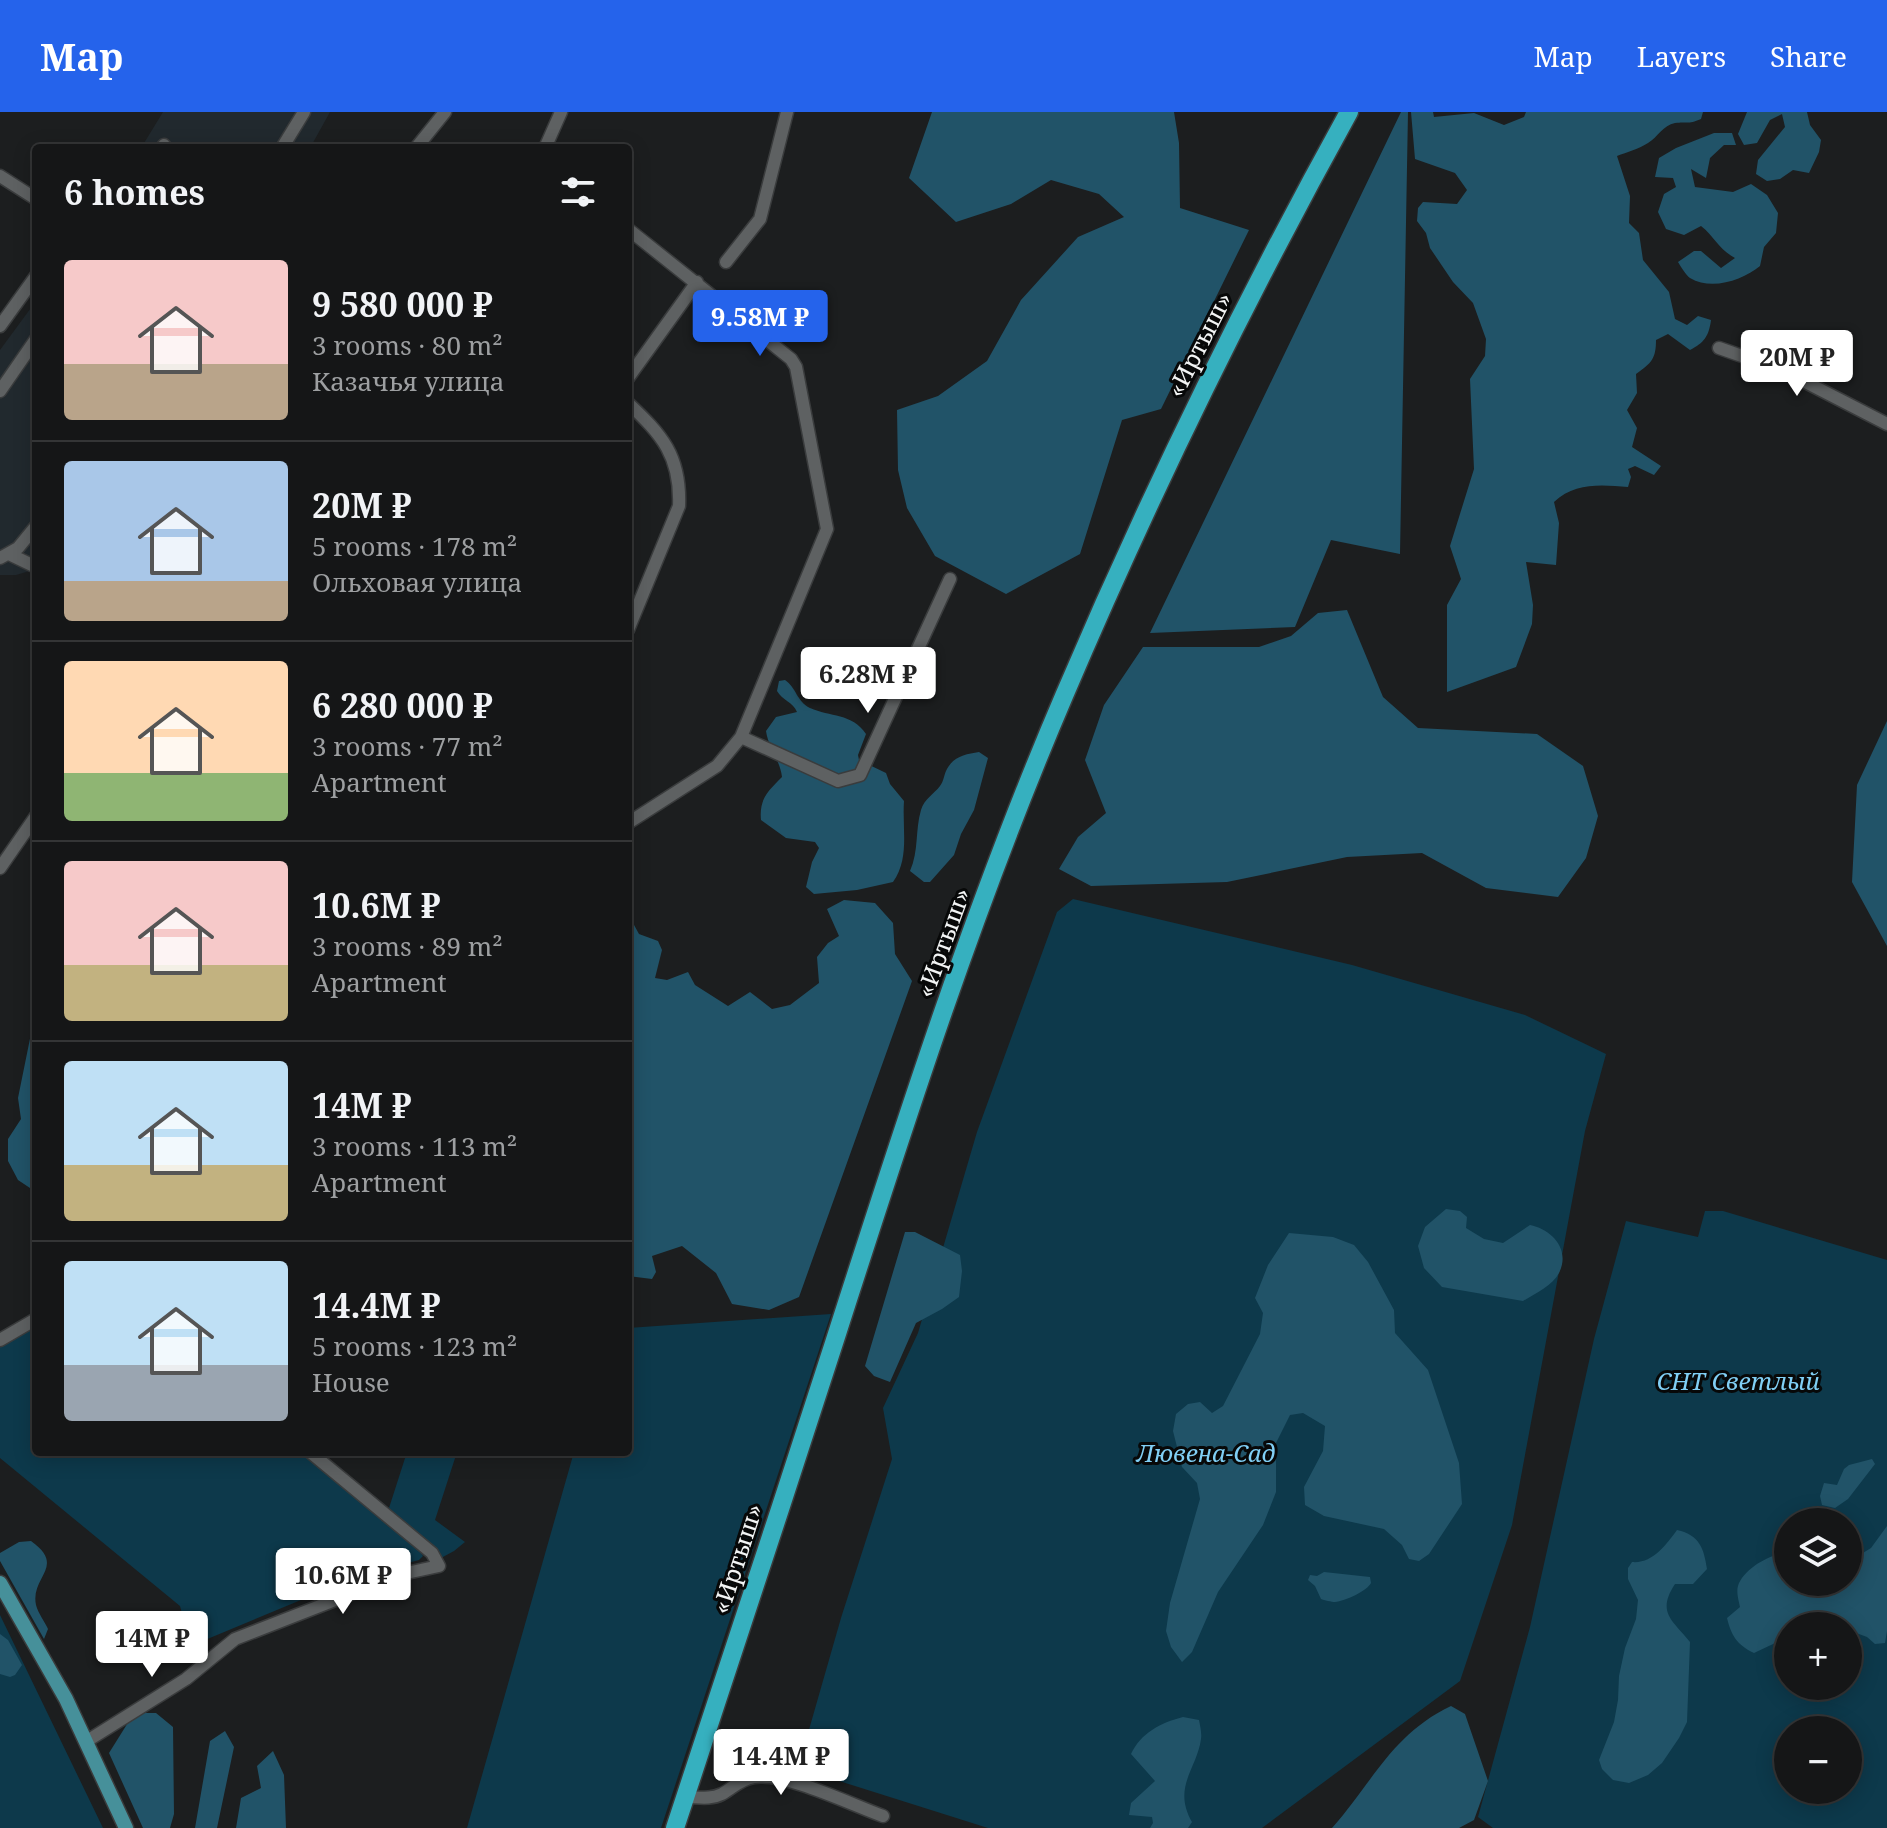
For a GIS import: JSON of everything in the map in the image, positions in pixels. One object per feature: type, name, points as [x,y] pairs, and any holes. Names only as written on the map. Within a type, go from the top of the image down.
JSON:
[{"type":"highway","name":"«Иртыш»","points":[[675,1828],[886,1181],[958,975],[1057,713],[1177,444],[1301,199],[1349,112]]},
{"type":"main road","points":[[0,1583],[59,1686],[126,1828]]},
{"type":"street","points":[[284,144],[304,112]]},
{"type":"street","points":[[419,144],[445,112]]},
{"type":"street","points":[[547,144],[561,112]]},
{"type":"street","points":[[726,262],[760,219],[787,112]]},
{"type":"street","points":[[0,176],[32,196]]},
{"type":"street","points":[[632,232],[791,359],[796,367],[827,529],[741,737],[717,766],[632,820]]},
{"type":"street","points":[[0,326],[32,282]]},
{"type":"street","points":[[632,372],[697,282]]},
{"type":"street","points":[[0,391],[32,345]]},
{"type":"street","points":[[1719,348],[1782,370],[1887,424]]},
{"type":"street","points":[[632,407],[662,437],[680,486],[679,506],[632,620]]},
{"type":"street","points":[[4,556],[32,532]]},
{"type":"street","points":[[4,556],[32,565]]},
{"type":"street","points":[[741,737],[838,781],[860,775],[950,579]]},
{"type":"street","points":[[0,868],[32,822]]},
{"type":"street","points":[[0,1340],[32,1321]]},
{"type":"street","points":[[87,1741],[186,1679],[235,1639],[402,1574],[439,1566],[432,1553],[315,1456]]},
{"type":"street","points":[[685,1797],[710,1798],[722,1794],[742,1779],[767,1777],[788,1781],[883,1816]]},
{"type":"shaded area","points":[[163,112],[330,112],[312,144],[143,144]]},
{"type":"shaded area","points":[[32,306],[32,570],[16,575],[0,575],[0,350]]},
{"type":"green space","points":[[932,112],[1174,112],[1179,143],[1180,208],[1249,230],[1161,409],[1122,420],[1080,554],[1006,594],[935,556],[907,508],[898,470],[897,410],[938,396],[987,361],[1021,300],[1078,237],[1124,217],[1099,194],[1051,180],[1011,204],[956,222],[909,178]]},
{"type":"green space","points":[[1401,112],[1408,112],[1400,554],[1331,540],[1295,627],[1150,633]]},
{"type":"green space","points":[[1411,112],[1433,112],[1434,117],[1474,113],[1504,125],[1524,117],[1526,112],[1703,112],[1701,119],[1671,124],[1644,145],[1617,156],[1630,196],[1629,223],[1639,233],[1643,260],[1669,292],[1675,319],[1687,325],[1698,316],[1711,320],[1705,338],[1690,350],[1668,334],[1656,340],[1652,360],[1636,374],[1637,393],[1627,410],[1637,428],[1632,447],[1661,466],[1654,475],[1635,466],[1628,469],[1631,477],[1628,487],[1580,488],[1554,502],[1559,523],[1556,565],[1526,562],[1533,605],[1532,624],[1516,667],[1447,692],[1447,605],[1461,579],[1450,546],[1474,469],[1470,379],[1485,356],[1486,339],[1473,303],[1453,282],[1430,248],[1426,233],[1417,221],[1418,208],[1423,202],[1457,204],[1467,190],[1455,173],[1415,159]]},
{"type":"green space","points":[[1747,112],[1807,112],[1810,125],[1821,140],[1809,173],[1793,170],[1780,179],[1767,181],[1756,174],[1758,160],[1785,127],[1782,114],[1770,120],[1757,143],[1744,145],[1738,134]]},
{"type":"green space","points":[[1714,133],[1732,133],[1736,145],[1724,145],[1710,158],[1706,178],[1691,169],[1695,187],[1733,192],[1751,184],[1767,195],[1778,213],[1776,233],[1764,247],[1760,266],[1745,276],[1708,284],[1690,278],[1678,262],[1694,251],[1701,251],[1721,268],[1735,258],[1724,251],[1701,226],[1684,235],[1666,229],[1658,212],[1664,194],[1676,187],[1673,178],[1655,177],[1659,158]]},
{"type":"green space","points":[[1347,610],[1383,697],[1418,728],[1537,734],[1583,766],[1598,816],[1586,858],[1558,897],[1486,888],[1422,853],[1347,857],[1227,882],[1091,886],[1059,869],[1078,837],[1106,813],[1085,760],[1104,705],[1143,647],[1259,647],[1291,636],[1318,613]]},
{"type":"green space","points":[[785,680],[806,705],[847,719],[860,727],[866,734],[859,760],[886,773],[890,784],[904,801],[902,863],[893,882],[857,890],[814,894],[806,887],[819,848],[815,842],[786,838],[761,820],[761,806],[782,777],[766,731],[776,717],[797,712],[777,691],[779,681]]},
{"type":"green space","points":[[1887,721],[1887,946],[1852,882],[1857,785]]},
{"type":"green space","points":[[979,752],[988,758],[974,810],[954,855],[930,882],[924,882],[910,871],[922,806],[940,786],[953,761]]},
{"type":"green space","name":"Лювена-Сад","points":[[1073,899],[1352,965],[1525,1015],[1606,1054],[1585,1131],[1512,1525],[1460,1681],[1262,1828],[988,1828],[798,1768],[841,1618],[892,1459],[883,1408],[918,1333],[977,1132],[1057,912]]},
{"type":"green space","points":[[844,900],[875,903],[893,923],[895,954],[912,981],[799,1297],[769,1310],[732,1304],[716,1273],[682,1246],[652,1256],[656,1272],[652,1279],[632,1276],[632,921],[639,934],[658,941],[662,950],[655,978],[667,980],[688,972],[695,985],[728,1006],[750,992],[772,1009],[790,1005],[819,983],[817,957],[828,943],[839,936],[827,909]]},
{"type":"green space","points":[[32,1029],[32,1189],[18,1180],[8,1161],[8,1139],[21,1119],[18,1098]]},
{"type":"green space","points":[[1446,1209],[1460,1211],[1467,1217],[1466,1228],[1484,1239],[1503,1243],[1530,1225],[1538,1227],[1552,1236],[1561,1248],[1559,1273],[1548,1285],[1523,1301],[1442,1287],[1424,1268],[1418,1246],[1425,1227]]},
{"type":"green space","name":"СНТ Светлый","points":[[1705,1211],[1723,1211],[1887,1260],[1887,1828],[1493,1828],[1478,1817],[1530,1627],[1594,1339],[1626,1221],[1698,1237]]},
{"type":"green space","points":[[905,1232],[915,1232],[960,1255],[962,1271],[959,1297],[916,1323],[890,1382],[874,1376],[865,1366]]},
{"type":"green space","points":[[1289,1233],[1333,1237],[1354,1245],[1368,1262],[1394,1310],[1395,1333],[1428,1370],[1459,1463],[1462,1504],[1429,1554],[1419,1561],[1409,1559],[1402,1545],[1384,1529],[1324,1516],[1305,1505],[1304,1487],[1323,1451],[1325,1426],[1303,1413],[1290,1415],[1276,1443],[1276,1492],[1263,1525],[1218,1592],[1192,1652],[1182,1662],[1171,1647],[1166,1631],[1170,1603],[1200,1499],[1197,1483],[1182,1467],[1173,1431],[1176,1414],[1188,1404],[1200,1402],[1212,1413],[1223,1406],[1260,1334],[1263,1313],[1255,1298],[1268,1265]]},
{"type":"green space","points":[[831,1314],[661,1828],[467,1828],[573,1456],[632,1456],[632,1328]]},
{"type":"green space","points":[[32,1326],[32,1456],[308,1456],[423,1556],[419,1560],[361,1575],[205,1640],[206,1652],[195,1661],[180,1606],[0,1458],[0,1346]]},
{"type":"green space","points":[[406,1456],[456,1456],[435,1520],[465,1542],[454,1551],[441,1558],[389,1508]]},
{"type":"green space","points":[[1872,1459],[1875,1464],[1848,1499],[1835,1508],[1822,1505],[1820,1496],[1824,1483],[1837,1485],[1849,1465]]},
{"type":"green space","points":[[1887,1526],[1885,1643],[1875,1644],[1862,1635],[1862,1612],[1774,1612],[1774,1644],[1754,1653],[1736,1639],[1727,1618],[1740,1607],[1737,1594],[1741,1580],[1758,1563],[1774,1556],[1774,1596],[1862,1596],[1862,1554],[1871,1548]]},
{"type":"green space","points":[[1677,1530],[1691,1535],[1700,1544],[1707,1569],[1693,1584],[1675,1584],[1667,1602],[1669,1616],[1690,1642],[1687,1722],[1662,1763],[1648,1775],[1629,1783],[1613,1780],[1602,1769],[1599,1760],[1614,1722],[1619,1676],[1636,1619],[1638,1600],[1628,1579],[1628,1568],[1632,1562],[1646,1560],[1658,1552]]},
{"type":"green space","points":[[31,1541],[41,1550],[47,1565],[36,1595],[37,1608],[48,1629],[44,1639],[0,1561],[0,1553],[19,1542]]},
{"type":"green space","points":[[1324,1572],[1370,1577],[1371,1583],[1350,1598],[1328,1601],[1321,1599],[1308,1580],[1310,1575],[1317,1576]]},
{"type":"green space","points":[[0,1615],[103,1828],[0,1828]]},
{"type":"green space","points":[[0,1634],[8,1640],[22,1665],[10,1677],[0,1674]]},
{"type":"green space","points":[[1451,1706],[1465,1714],[1488,1781],[1474,1820],[1459,1828],[1332,1828],[1398,1745],[1413,1730]]},
{"type":"green space","points":[[134,1713],[156,1713],[173,1727],[174,1814],[170,1828],[143,1828],[109,1753]]},
{"type":"green space","points":[[1183,1717],[1199,1720],[1201,1732],[1199,1750],[1184,1798],[1192,1822],[1188,1828],[1150,1828],[1152,1817],[1129,1815],[1131,1803],[1155,1781],[1131,1754],[1140,1740],[1152,1730]]},
{"type":"green space","points":[[225,1731],[234,1747],[217,1828],[195,1828],[210,1741]]},
{"type":"green space","points":[[273,1751],[284,1775],[286,1828],[236,1828],[241,1798],[261,1788],[257,1766]]}]
